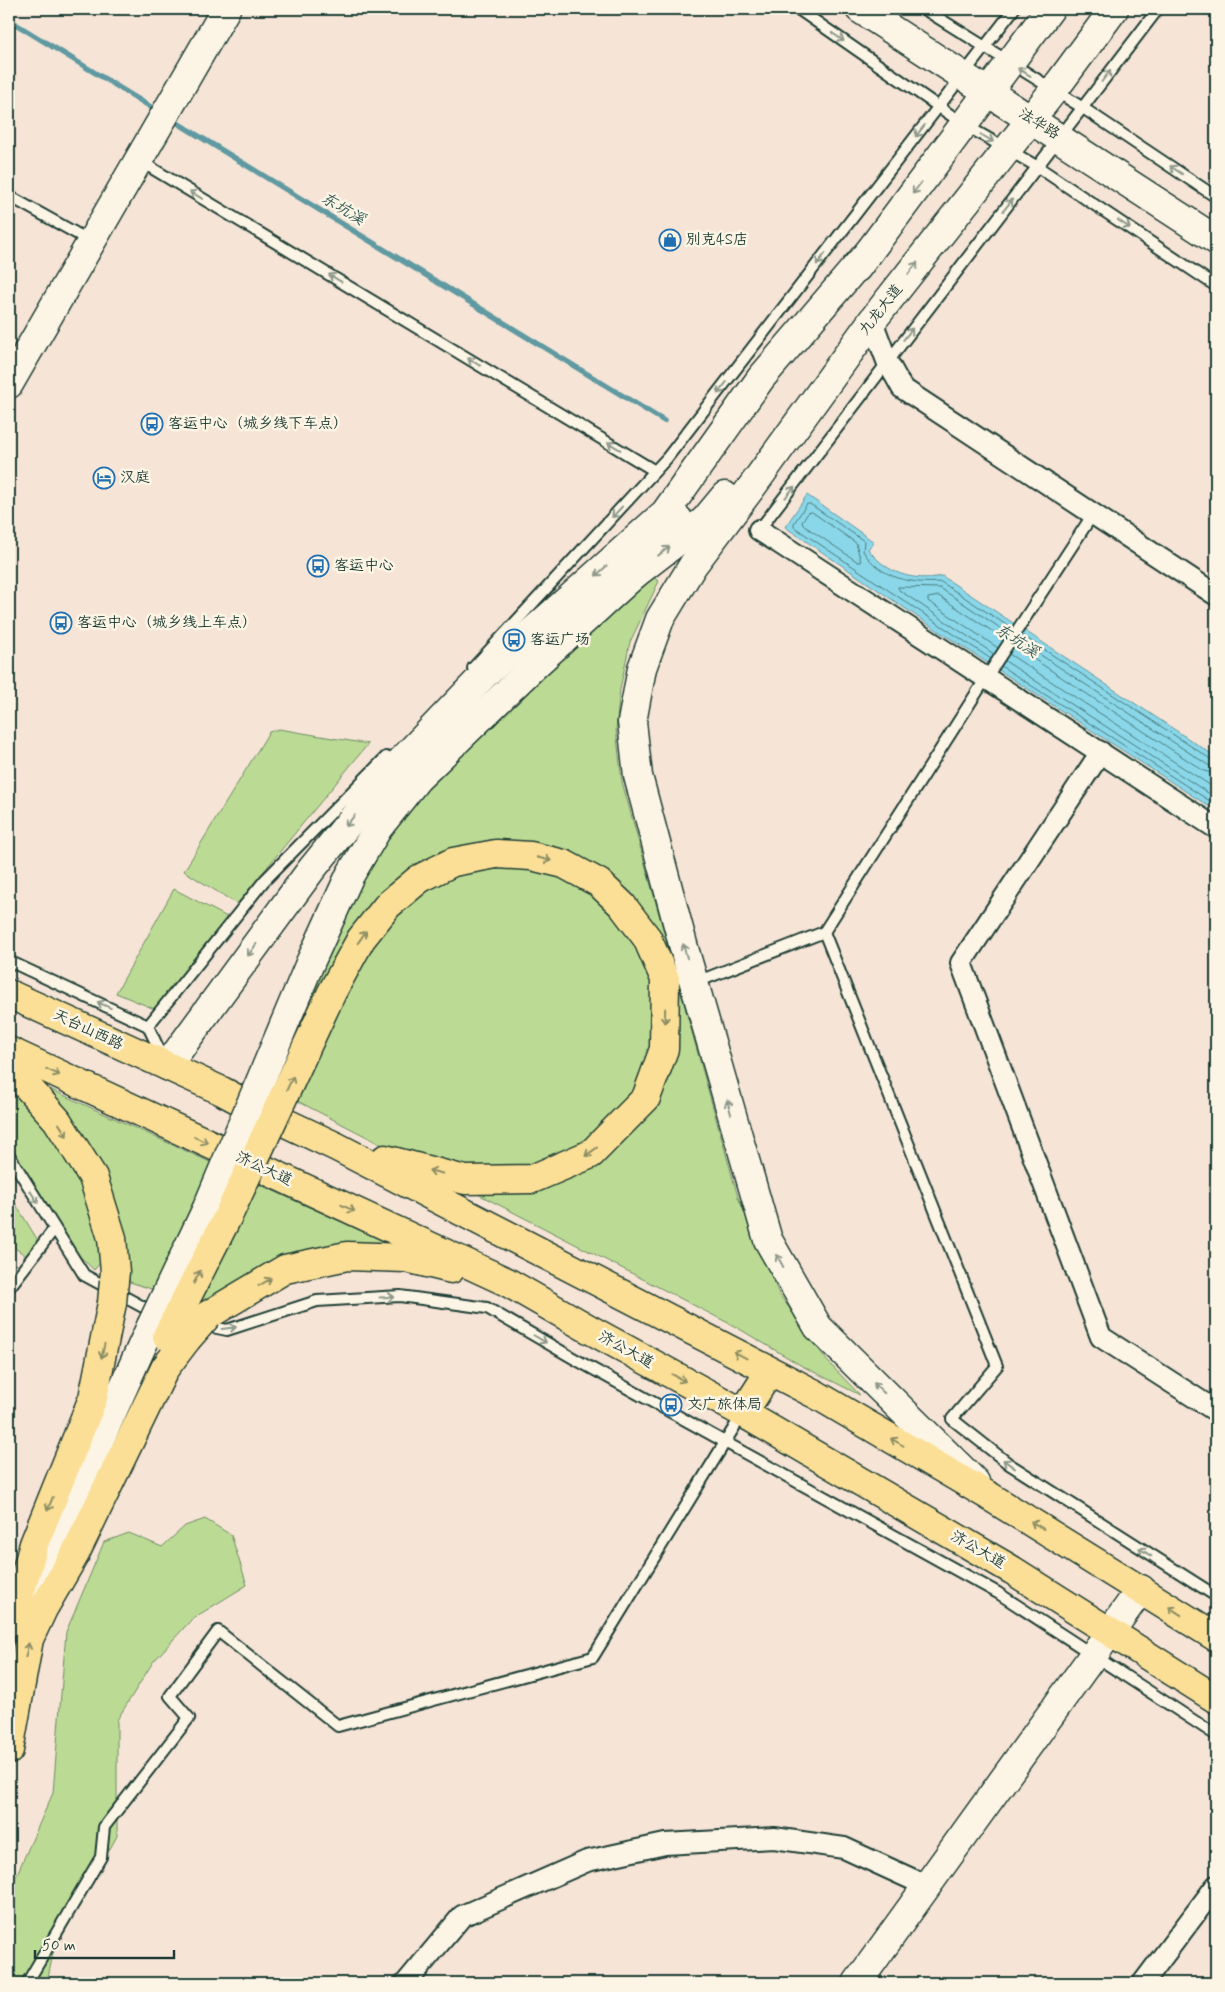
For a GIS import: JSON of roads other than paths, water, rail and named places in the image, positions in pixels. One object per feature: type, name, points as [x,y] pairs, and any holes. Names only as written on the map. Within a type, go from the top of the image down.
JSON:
[{"type":"main road","points":[[9,384],[226,9]]},
{"type":"main road","name":"法华路","points":[[860,9],[987,92],[1061,137],[1216,240]]},
{"type":"main road","points":[[635,574],[705,484],[868,253],[1050,9]]},
{"type":"main road","name":"九龙大道","points":[[989,1496],[818,1328],[768,1240],[694,983],[638,776],[632,722],[642,668],[660,619],[693,565],[872,321],[1054,90],[1114,9]]},
{"type":"main road","points":[[868,253],[760,378],[665,513],[485,674],[386,777],[311,870],[167,1066],[337,1147],[817,1395],[989,1496],[1216,1637]]},
{"type":"main road","points":[[23,1611],[75,1554],[165,1368],[168,1334],[207,1208],[310,963],[350,875],[378,828],[417,779],[535,665],[635,574],[705,520],[872,321]]},
{"type":"main road","points":[[23,1611],[49,1552],[168,1334],[233,1205],[332,992],[360,939],[388,904],[419,878],[452,862],[496,854],[531,856],[564,864],[599,883],[622,905],[647,938],[665,979],[664,1049],[646,1098],[591,1154],[532,1179],[465,1180],[337,1147]]},
{"type":"main road","name":"天台山西路","points":[[9,994],[167,1066]]},
{"type":"main road","name":"济公大道","points":[[9,1051],[508,1282],[589,1329],[743,1413],[1012,1570],[1216,1699]]},
{"type":"main road","points":[[9,1066],[57,1120],[93,1177],[112,1238],[115,1272],[93,1398],[34,1544],[23,1611],[29,1639],[9,1750]]},
{"type":"main road","points":[[23,1611],[60,1553],[131,1398],[168,1334],[208,1316],[286,1269],[347,1256],[406,1258],[508,1282]]},
{"type":"main road","points":[[743,1413],[770,1371]]},
{"type":"main road","points":[[857,1983],[1141,1589]]},
{"type":"street","points":[[872,321],[887,361],[902,388],[1216,595]]},
{"type":"street","points":[[759,530],[1216,828]]},
{"type":"street","points":[[1101,752],[961,963],[1101,1337],[1216,1412]]},
{"type":"street","points":[[406,1983],[462,1916],[587,1861],[665,1844],[774,1838],[844,1848],[927,1886]]},
{"type":"street","points":[[1143,1983],[1216,1886]]},
{"type":"lane","points":[[798,9],[964,125],[1038,167],[1216,286]]},
{"type":"lane","points":[[924,9],[1082,108],[1216,197]]},
{"type":"lane","points":[[468,673],[667,458],[1014,9]]},
{"type":"lane","points":[[759,530],[803,476],[887,361],[1158,9]]},
{"type":"lane","points":[[143,152],[656,471]]},
{"type":"lane","points":[[9,196],[91,242]]},
{"type":"lane","points":[[694,983],[824,932],[1093,514]]},
{"type":"lane","points":[[148,1026],[264,881],[393,750]]},
{"type":"lane","points":[[824,932],[997,1366],[952,1419],[1009,1464],[1216,1596]]},
{"type":"lane","points":[[9,961],[148,1026],[167,1066]]},
{"type":"lane","points":[[9,1155],[84,1276],[152,1314],[227,1330],[317,1301],[400,1296],[487,1308],[573,1358],[998,1593],[1216,1734]]},
{"type":"lane","points":[[9,1288],[54,1228]]},
{"type":"lane","points":[[27,1983],[102,1857],[104,1828],[189,1718],[170,1696],[218,1631],[338,1726],[592,1657],[727,1442],[743,1413]]},
{"type":"water","points":[[807,495],[874,542],[868,549],[891,570],[920,578],[942,576],[1216,757],[1216,811],[937,630],[785,527]]},
{"type":"waterway","name":"东坑溪","points":[[9,20],[159,112]]},
{"type":"waterway","name":"东坑溪","points":[[171,119],[664,421]]},
{"type":"place","name":"别克4S店","points":[[670,240]]},
{"type":"place","name":"客运中心（城乡线下车点）","points":[[152,424]]},
{"type":"place","name":"汉庭","points":[[104,478]]},
{"type":"place","name":"客运中心","points":[[318,566]]},
{"type":"place","name":"客运中心（城乡线上车点）","points":[[61,623]]},
{"type":"place","name":"客运广场","points":[[514,640]]},
{"type":"place","name":"文广旅体局","points":[[671,1405]]}]
